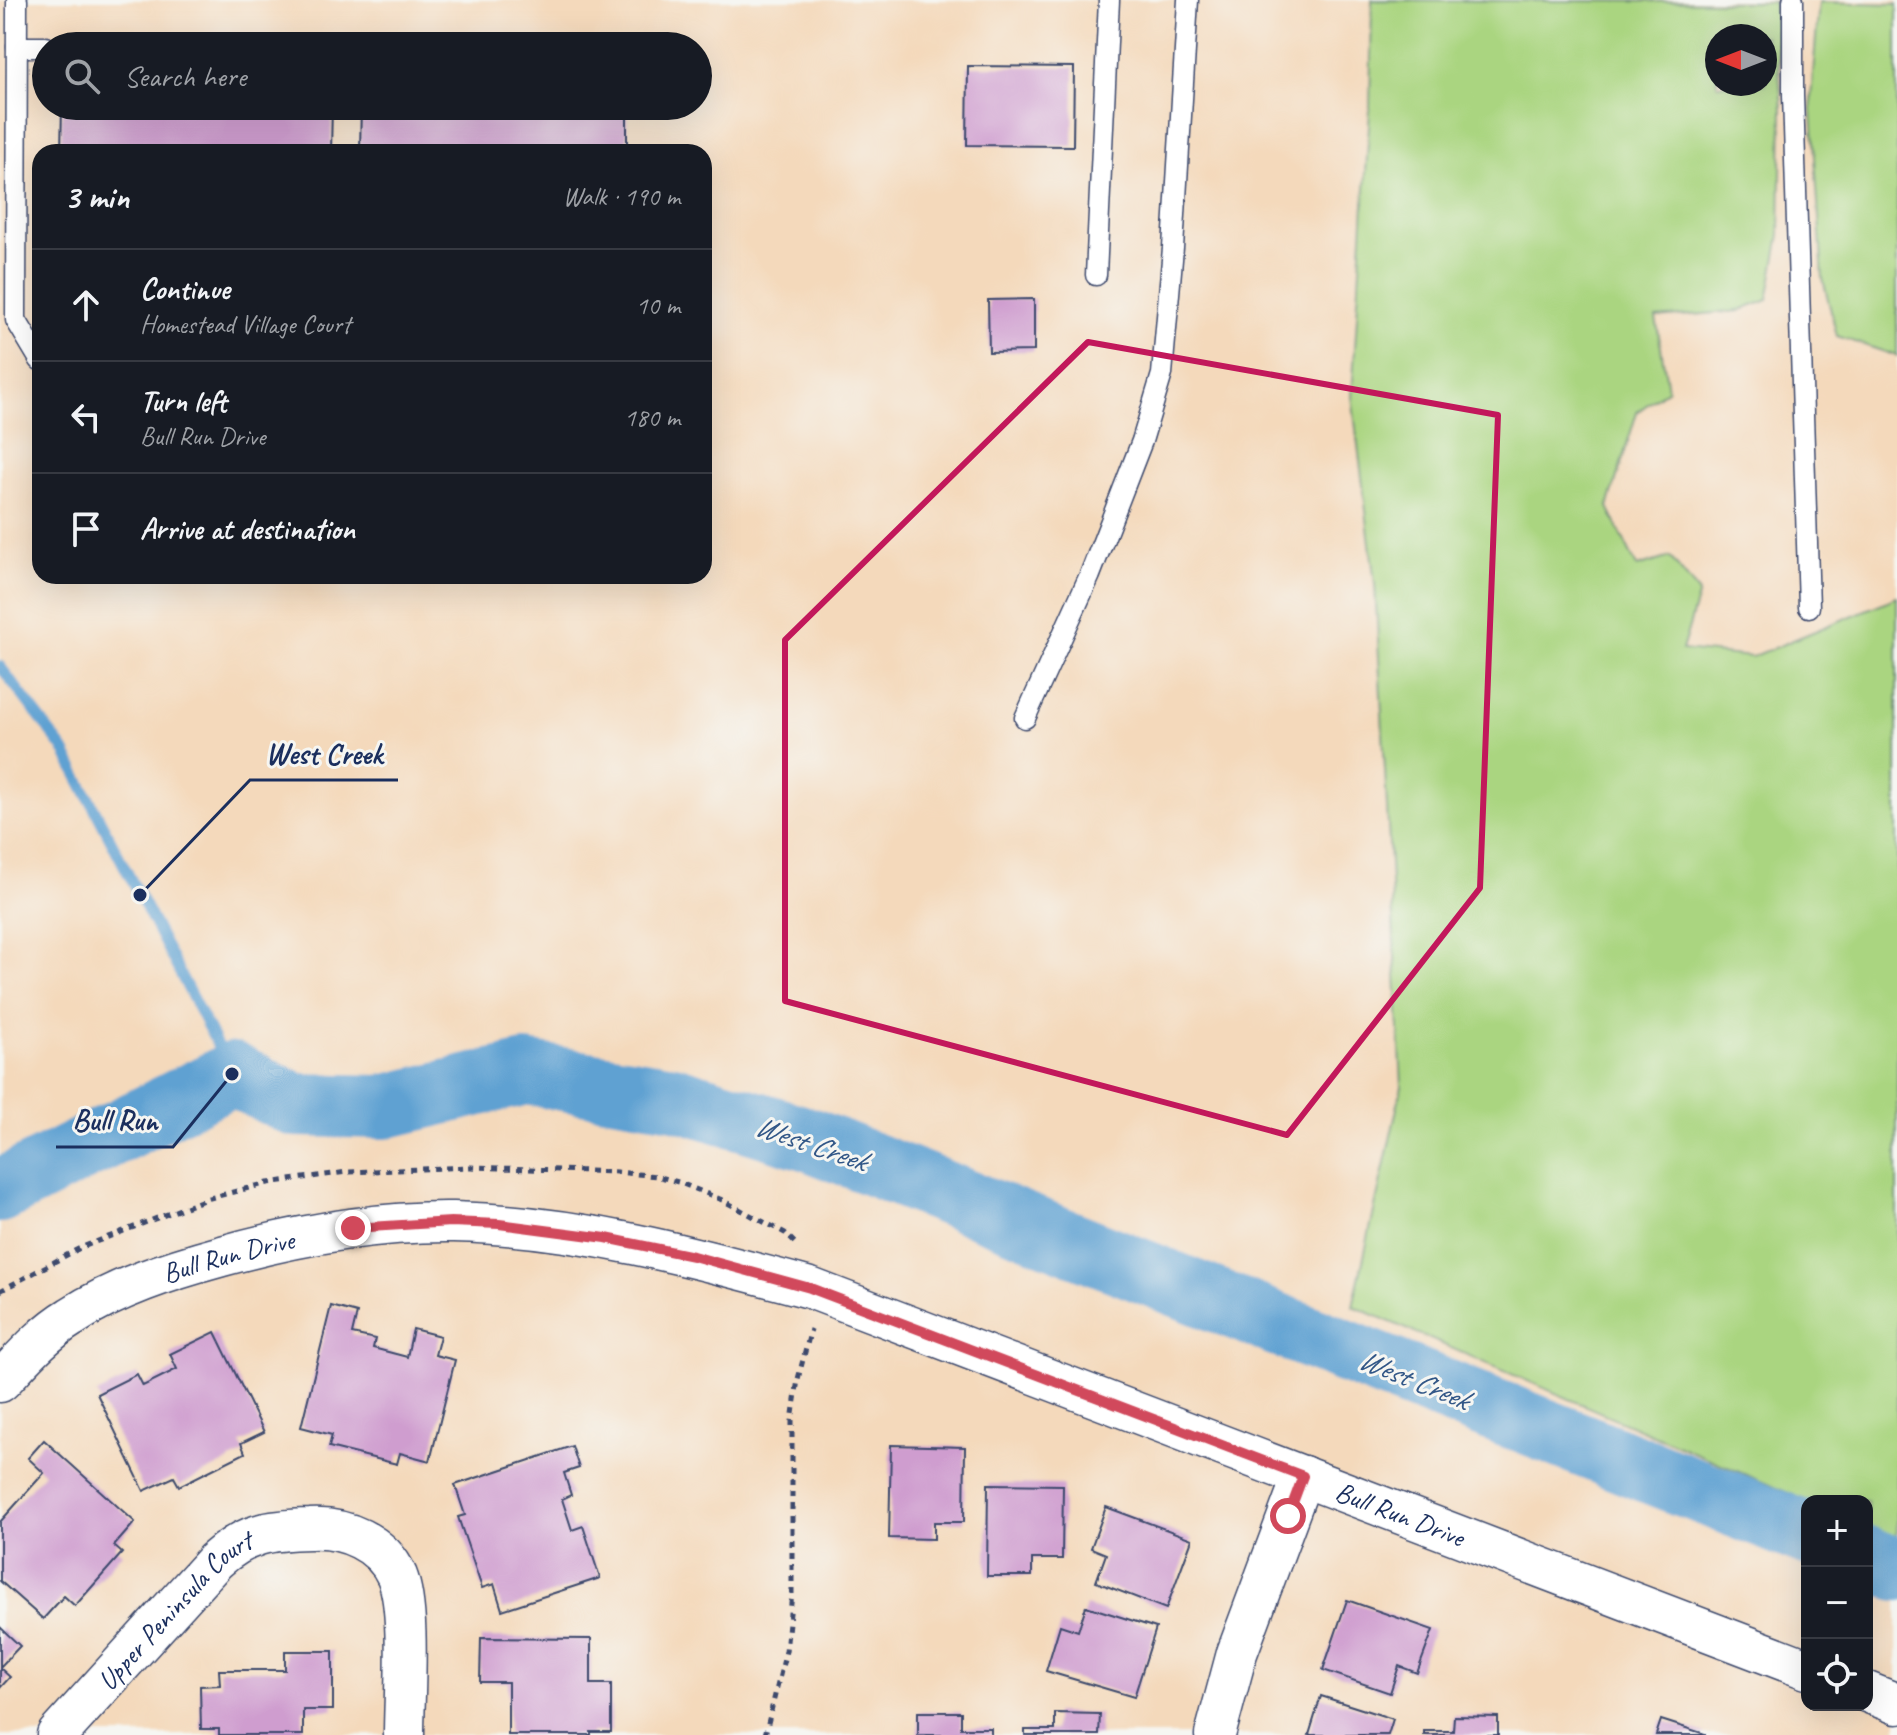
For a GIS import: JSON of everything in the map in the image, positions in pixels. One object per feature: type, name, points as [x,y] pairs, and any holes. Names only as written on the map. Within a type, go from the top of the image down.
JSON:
[{"type":"street","name":"Bull Run Drive","points":[[0,1382],[38,1342],[71,1316],[111,1296],[200,1262],[248,1249],[353,1228],[451,1222],[545,1229],[606,1238],[693,1256],[810,1288],[1801,1667]]},
{"type":"street","points":[[1215,1735],[1237,1653],[1303,1476]]},
{"type":"street","name":"Upper Peninsula Court","points":[[57,1735],[231,1546],[250,1536],[270,1531],[315,1528],[349,1533],[369,1543],[396,1574],[403,1596],[404,1735]]},
{"type":"street","points":[[1873,1694],[1897,1704]]},
{"type":"lane","points":[[17,0],[16,320],[32,347]]},
{"type":"lane","points":[[1096,275],[1109,0]]},
{"type":"lane","points":[[1025,718],[1090,575],[1142,441],[1162,374],[1188,0]]},
{"type":"lane","points":[[1793,0],[1793,95],[1809,607]]},
{"type":"lane","points":[[17,47],[32,47]]},
{"type":"path","points":[[765,1735],[786,1651],[792,1594],[792,1421],[798,1379],[814,1321],[810,1288]]},
{"type":"highlighted area","points":[[1088,342],[1498,415],[1480,888],[1287,1135],[785,1001],[785,640]]},
{"type":"green space","points":[[1372,0],[1774,2],[1776,24],[1705,24],[1705,96],[1777,96],[1777,42],[1782,109],[1780,235],[1768,300],[1740,311],[1656,318],[1668,389],[1637,412],[1608,507],[1637,567],[1670,557],[1699,593],[1682,650],[1752,657],[1897,597],[1897,1540],[1873,1530],[1873,1495],[1801,1495],[1801,1498],[1353,1306],[1402,1086],[1375,584],[1352,396],[1370,109]]},
{"type":"green space","points":[[1819,2],[1897,4],[1897,356],[1837,336],[1823,279],[1811,97]]},
{"type":"building","points":[[968,66],[1074,67],[1073,146],[967,145]]},
{"type":"building","points":[[62,120],[332,120],[331,144],[61,144]]},
{"type":"building","points":[[361,120],[627,120],[627,144],[360,144]]},
{"type":"building","points":[[1034,299],[1034,351],[989,352],[988,300]]},
{"type":"building","points":[[331,1306],[357,1313],[352,1334],[375,1339],[373,1348],[407,1357],[413,1329],[440,1336],[435,1355],[455,1360],[430,1461],[400,1453],[397,1464],[329,1447],[332,1435],[301,1427]]},
{"type":"building","points":[[215,1332],[264,1432],[241,1443],[245,1453],[179,1486],[174,1477],[144,1491],[97,1394],[137,1374],[143,1386],[177,1369],[170,1354]]},
{"type":"building","points":[[44,1440],[135,1522],[114,1546],[122,1553],[75,1606],[64,1596],[43,1619],[0,1581],[0,1522],[44,1473],[28,1458]]},
{"type":"building","points":[[891,1445],[965,1447],[964,1522],[934,1522],[934,1539],[889,1538]]},
{"type":"building","points":[[572,1446],[579,1468],[564,1473],[571,1495],[562,1499],[572,1530],[583,1526],[600,1578],[502,1610],[494,1584],[482,1588],[458,1517],[465,1515],[455,1485]]},
{"type":"building","points":[[988,1484],[1063,1485],[1062,1559],[1032,1559],[1032,1576],[987,1576]]},
{"type":"building","points":[[1106,1507],[1192,1539],[1166,1609],[1096,1582],[1106,1554],[1091,1548]]},
{"type":"building","points":[[1347,1600],[1433,1630],[1417,1673],[1399,1666],[1390,1693],[1323,1670]]},
{"type":"building","points":[[1086,1606],[1156,1628],[1134,1697],[1046,1671],[1060,1625],[1078,1631]]},
{"type":"building","points":[[0,1627],[20,1646],[0,1667]]},
{"type":"building","points":[[481,1638],[591,1639],[591,1684],[611,1684],[611,1732],[591,1732],[591,1735],[508,1735],[508,1682],[480,1682]]},
{"type":"building","points":[[285,1651],[333,1651],[333,1710],[303,1710],[303,1735],[219,1735],[219,1729],[201,1729],[200,1686],[220,1685],[219,1670],[285,1670]]},
{"type":"building","points":[[0,1668],[10,1677],[0,1688]]},
{"type":"building","points":[[1321,1696],[1393,1719],[1388,1735],[1309,1735]]},
{"type":"building","points":[[918,1712],[961,1712],[961,1728],[991,1728],[991,1735],[918,1735]]},
{"type":"building","points":[[1055,1713],[1100,1714],[1099,1735],[1025,1735],[1025,1730],[1055,1730]]},
{"type":"building","points":[[1454,1716],[1498,1717],[1498,1735],[1424,1735],[1424,1731],[1453,1731]]},
{"type":"building","points":[[1661,1720],[1705,1734],[1705,1735],[1656,1735]]},
{"type":"waterway","name":"West Creek","points":[[0,666],[64,750],[232,1074]]},
{"type":"waterway","name":"West Creek","points":[[0,1191],[232,1074],[295,1105],[383,1107],[526,1073],[673,1097],[811,1140],[1801,1532]]},
{"type":"waterway","name":"West Creek","points":[[1873,1560],[1897,1569]]},
{"type":"place","name":"West Creek","points":[[140,895]]},
{"type":"place","name":"Bull Run","points":[[232,1074]]},
{"type":"route","points":[[353,1228],[451,1222],[545,1229],[693,1256],[810,1288],[1303,1476],[1288,1516]]}]
